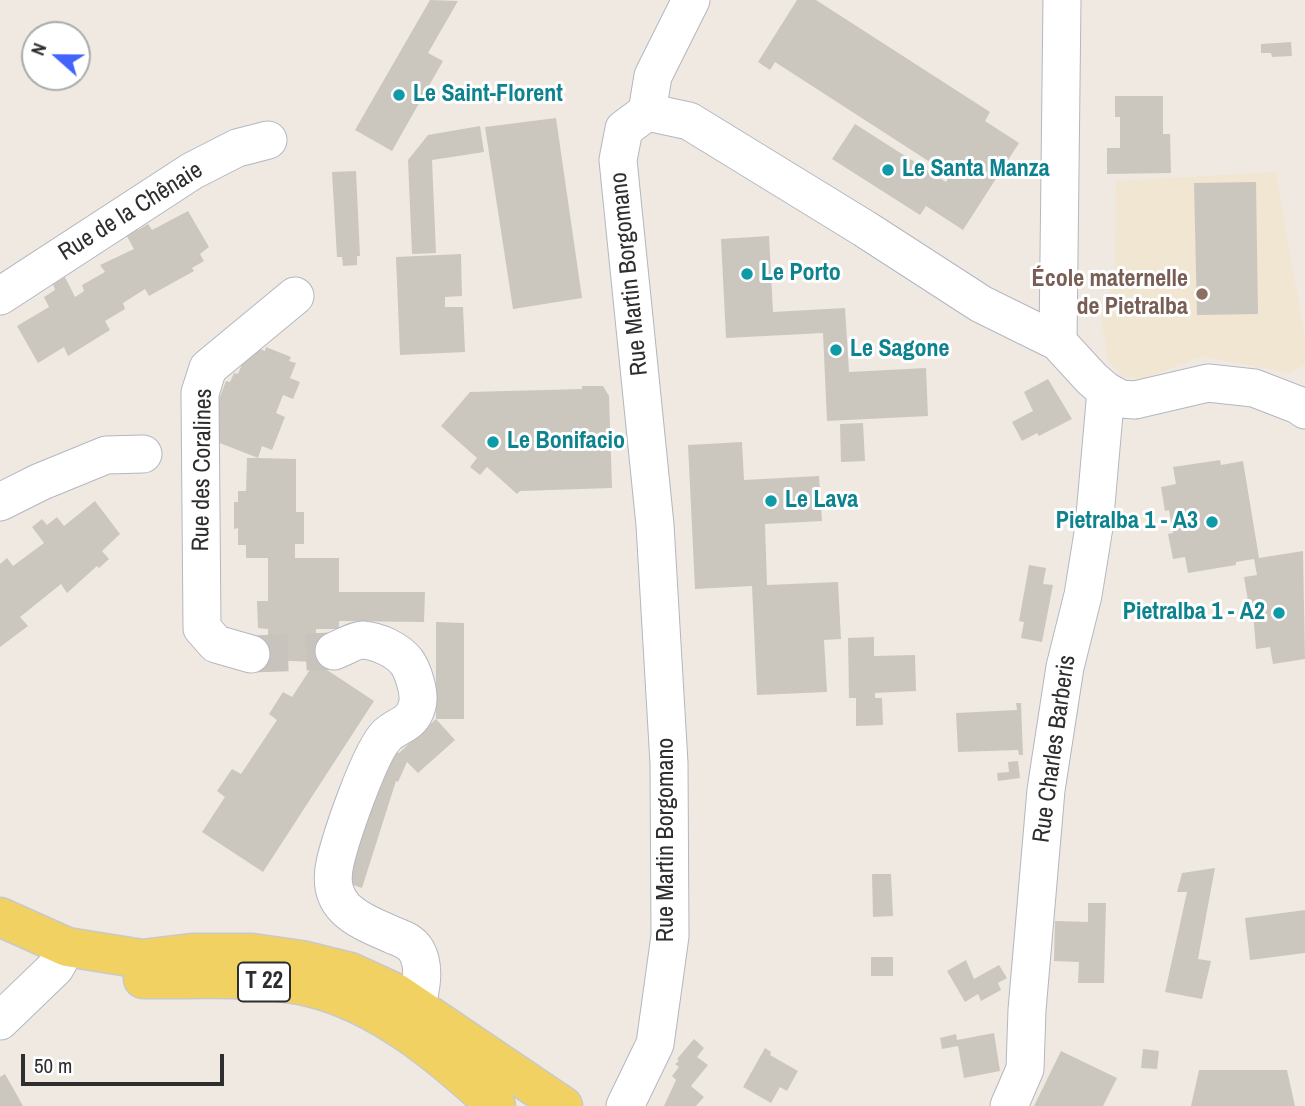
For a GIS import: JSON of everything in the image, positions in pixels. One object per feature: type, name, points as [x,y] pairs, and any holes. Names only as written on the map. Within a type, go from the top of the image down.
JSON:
[{"type":"main road","name":"T 22","points":[[0,918],[61,957],[142,959],[192,953],[252,953],[301,960],[350,972],[396,993],[563,1106]]},
{"type":"main road","name":"T 22","points":[[0,944],[61,957],[132,979],[263,981],[308,987],[348,1000],[391,1023],[455,1068],[496,1106]]},
{"type":"street","points":[[691,0],[653,76],[647,112],[689,121],[981,304],[1058,342],[1106,391],[1121,399],[1135,400],[1208,383],[1254,388],[1305,410]]},
{"type":"street","points":[[1058,342],[1062,0]]},
{"type":"street","name":"Rue Martin Borgomano","points":[[625,1106],[654,1044],[670,936],[668,763],[655,525],[618,160],[624,129],[647,112]]},
{"type":"street","name":"Rue de la Chênaie","points":[[0,296],[192,171],[237,148],[268,140]]},
{"type":"street","name":"Rue des Coralines","points":[[251,654],[216,644],[202,628],[200,393],[208,368],[295,296]]},
{"type":"street","name":"Rue Charles Barberis","points":[[1009,1106],[1025,1069],[1027,1010],[1046,790],[1065,667],[1083,595],[1094,527],[1106,391]]},
{"type":"street","points":[[0,502],[106,455],[143,454]]},
{"type":"street","points":[[334,652],[361,640],[385,645],[407,661],[417,688],[418,705],[407,724],[387,735],[366,769],[335,862],[332,885],[342,908],[363,922],[410,942],[418,952],[423,983],[416,1007]]},
{"type":"street","points":[[0,1021],[61,957]]},
{"type":"shaded area","name":"École maternelle de Pietralba","points":[[1276,172],[1305,340],[1305,365],[1289,373],[1203,356],[1146,378],[1123,377],[1108,360],[1101,317],[1115,271],[1116,181]]},
{"type":"building","name":"Le Saint-Florent","points":[[430,0],[458,1],[428,53],[443,61],[392,151],[355,130]]},
{"type":"building","points":[[797,0],[816,0],[990,112],[985,121],[1019,143],[963,230],[926,206],[920,215],[832,159],[855,124],[946,182],[950,175],[775,62],[770,70],[758,62]]},
{"type":"building","points":[[1291,42],[1292,56],[1272,57],[1271,53],[1261,53],[1261,44]]},
{"type":"building","points":[[1115,96],[1163,96],[1163,134],[1170,134],[1171,173],[1107,174],[1107,148],[1120,148],[1120,117],[1115,117]]},
{"type":"building","points":[[556,118],[582,298],[513,309],[485,127]]},
{"type":"building","points":[[480,126],[484,152],[432,160],[436,253],[412,254],[408,160],[428,135]]},
{"type":"building","points":[[356,171],[360,256],[357,256],[357,265],[343,266],[342,257],[337,257],[332,172]]},
{"type":"building","points":[[1256,182],[1258,314],[1197,315],[1194,183]]},
{"type":"building","points":[[188,211],[209,247],[200,254],[204,261],[192,268],[194,271],[149,296],[145,289],[123,303],[125,309],[105,321],[110,330],[68,356],[64,347],[38,363],[17,326],[49,307],[44,297],[55,290],[53,284],[65,277],[75,297],[84,291],[82,285],[105,272],[100,265],[134,249],[123,229],[134,223],[138,230],[148,224],[152,230]]},
{"type":"building","points":[[769,236],[773,312],[845,308],[849,372],[926,368],[928,416],[827,421],[823,333],[726,338],[721,239]]},
{"type":"building","points":[[461,254],[462,296],[445,297],[445,307],[463,307],[465,352],[400,355],[396,257]]},
{"type":"building","points":[[250,345],[265,351],[266,347],[291,357],[289,361],[296,363],[290,378],[300,382],[293,399],[283,395],[276,413],[285,417],[272,450],[262,446],[258,458],[212,440],[213,424],[219,408],[216,407],[226,381],[230,382],[234,373],[238,374]]},
{"type":"building","points":[[1048,379],[1072,419],[1039,436],[1037,433],[1022,441],[1012,422],[1033,411],[1024,392]]},
{"type":"building","points":[[582,386],[603,386],[609,396],[612,488],[520,491],[517,494],[487,467],[480,475],[470,467],[477,458],[441,426],[470,392],[582,389]]},
{"type":"building","points":[[863,423],[865,461],[841,462],[840,424]]},
{"type":"building","points":[[742,442],[744,480],[819,476],[822,521],[765,524],[767,585],[838,582],[841,639],[824,640],[827,692],[757,695],[752,586],[695,589],[688,445]]},
{"type":"building","points":[[247,458],[296,459],[296,512],[304,512],[304,544],[295,544],[295,558],[339,558],[339,592],[425,592],[424,622],[339,621],[339,629],[316,629],[315,662],[268,660],[268,629],[258,628],[257,601],[268,601],[268,558],[246,558],[246,545],[238,545],[238,528],[234,529],[234,502],[238,502],[238,491],[246,491]]},
{"type":"building","name":"Pietralba 1 - A3","points":[[1220,460],[1221,465],[1243,461],[1259,558],[1303,551],[1305,659],[1273,664],[1270,647],[1256,649],[1252,600],[1248,601],[1244,577],[1257,575],[1254,559],[1236,562],[1236,565],[1188,573],[1185,557],[1173,559],[1168,534],[1173,533],[1169,510],[1165,511],[1161,487],[1176,484],[1173,467]]},
{"type":"building","points":[[95,501],[120,534],[102,551],[109,559],[99,568],[97,566],[67,593],[61,584],[20,617],[28,626],[0,647],[0,564],[7,558],[13,566],[44,543],[32,527],[42,519],[47,525],[57,517],[64,526]]},
{"type":"building","points":[[1029,565],[1046,568],[1043,584],[1053,585],[1042,642],[1021,638],[1024,622],[1019,621]]},
{"type":"building","points":[[436,622],[464,623],[464,719],[436,719]]},
{"type":"building","points":[[874,637],[874,656],[915,655],[916,691],[875,693],[875,698],[882,698],[883,725],[856,726],[856,698],[849,698],[848,638]]},
{"type":"building","points":[[315,662],[374,701],[263,872],[202,832],[225,797],[217,791],[232,769],[241,774],[277,720],[269,714],[283,692],[292,697]]},
{"type":"building","points":[[1016,703],[1021,703],[1023,755],[1019,755],[1018,750],[958,752],[956,713],[1017,710]]},
{"type":"building","points":[[436,719],[455,740],[418,773],[407,762],[398,782],[396,781],[362,888],[342,881],[389,749],[399,753]]},
{"type":"building","points":[[1018,761],[1020,778],[998,781],[997,773],[1009,772],[1008,762]]},
{"type":"building","points":[[1215,868],[1198,959],[1211,961],[1202,999],[1165,992],[1187,892],[1177,892],[1182,873]]},
{"type":"building","points":[[872,874],[891,874],[893,916],[873,917]]},
{"type":"building","points":[[1088,903],[1106,903],[1104,983],[1078,983],[1079,962],[1054,961],[1055,921],[1088,922]]},
{"type":"building","points":[[1305,910],[1305,953],[1250,960],[1245,918]]},
{"type":"building","points":[[871,957],[893,957],[893,976],[871,976]]},
{"type":"building","points":[[966,960],[974,979],[999,965],[1007,978],[998,983],[1001,990],[981,1001],[978,994],[965,1002],[947,971]]},
{"type":"building","points":[[994,1033],[1000,1071],[964,1078],[958,1046],[942,1049],[940,1038],[956,1034],[957,1040]]},
{"type":"building","points":[[694,1039],[704,1048],[697,1057],[708,1065],[691,1086],[704,1097],[696,1106],[664,1106],[676,1080],[672,1076],[679,1067],[675,1064],[679,1061],[677,1059]]},
{"type":"building","points":[[765,1048],[771,1052],[770,1055],[798,1071],[787,1091],[780,1087],[771,1103],[743,1087]]},
{"type":"building","points":[[1143,1049],[1159,1051],[1157,1069],[1141,1068]]},
{"type":"building","points":[[1061,1051],[1117,1078],[1103,1106],[1034,1106]]},
{"type":"building","points":[[1199,1070],[1287,1070],[1295,1106],[1191,1106]]},
{"type":"building","points":[[5,1074],[23,1106],[0,1106],[0,1077]]},
{"type":"tunnel","points":[[251,654],[334,651]]},
{"type":"place","name":"Le Saint-Florent","points":[[399,95]]},
{"type":"place","name":"Le Santa Manza","points":[[888,170]]},
{"type":"place","name":"Le Porto","points":[[747,274]]},
{"type":"place","name":"École maternelle de Pietralba","points":[[1202,294]]},
{"type":"place","name":"Le Sagone","points":[[836,350]]},
{"type":"place","name":"Le Bonifacio","points":[[493,442]]},
{"type":"place","name":"Le Lava","points":[[771,501]]},
{"type":"place","name":"Pietralba 1 - A3","points":[[1212,522]]},
{"type":"place","name":"Pietralba 1 - A2","points":[[1279,613]]}]
